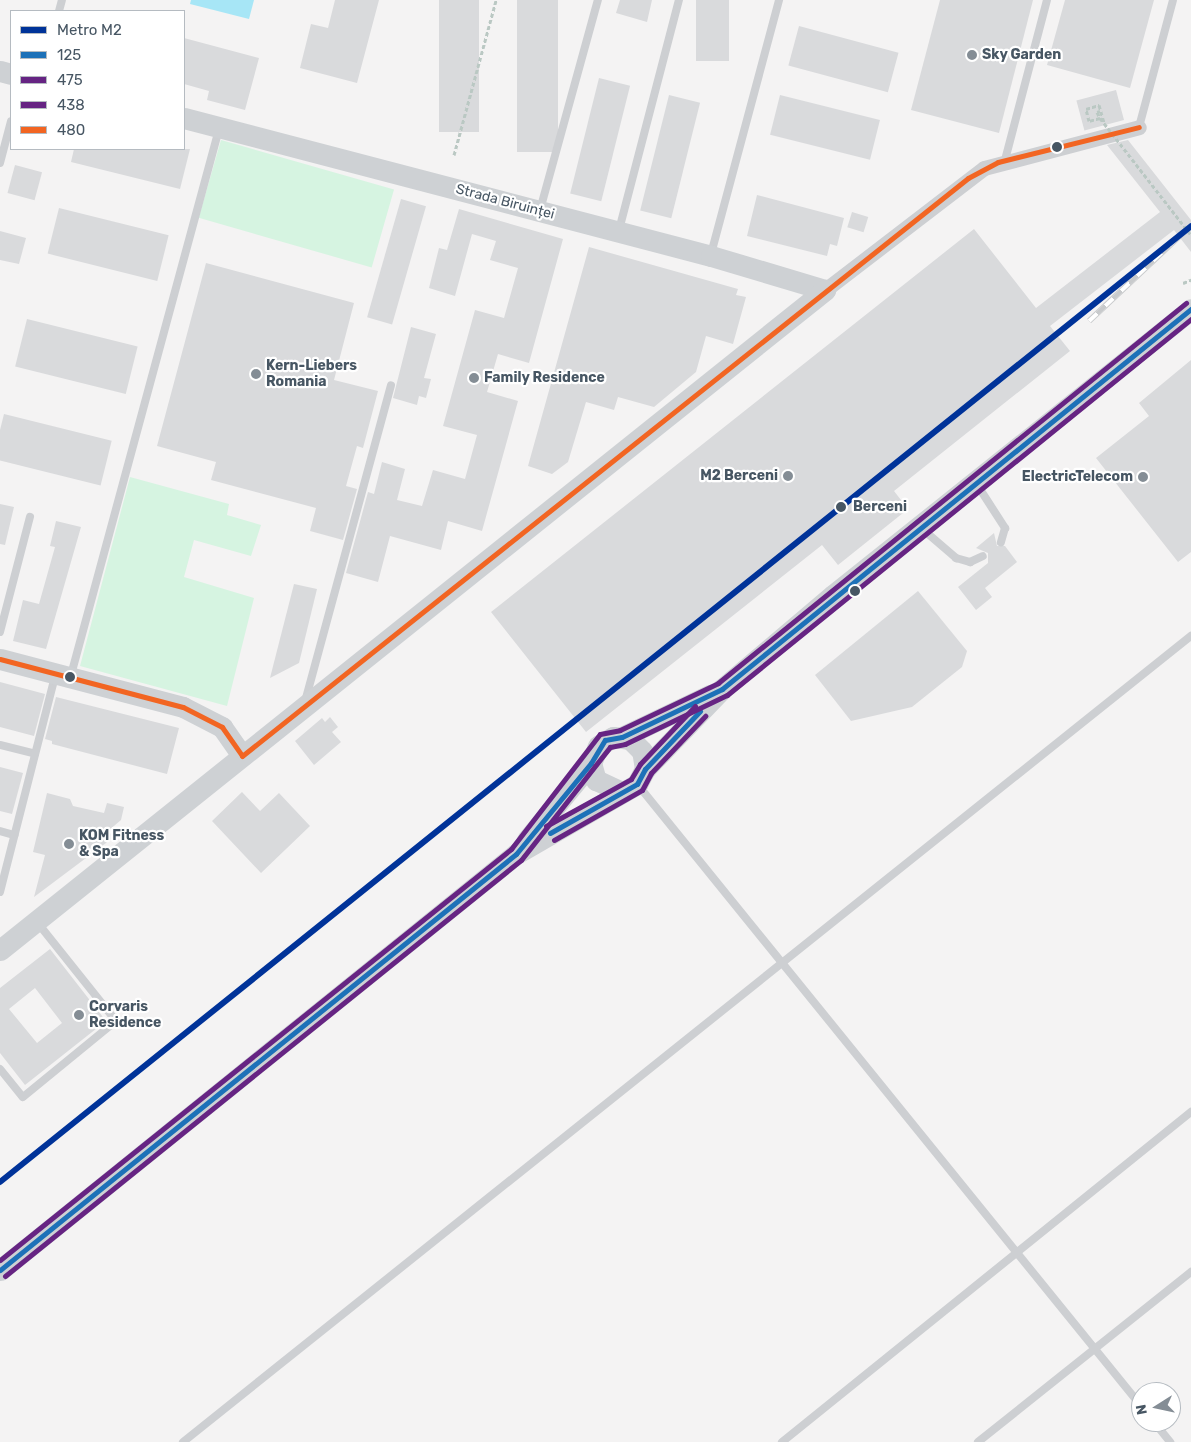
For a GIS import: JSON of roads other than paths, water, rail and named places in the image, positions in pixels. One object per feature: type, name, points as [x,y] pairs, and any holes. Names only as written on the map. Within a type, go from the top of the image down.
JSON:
[{"type":"street","name":"Strada Biruinței","points":[[185,118],[711,256],[825,290]]},
{"type":"street","points":[[0,950],[242,756],[303,710],[825,290],[968,178],[1005,160],[1139,127]]},
{"type":"street","points":[[0,1270],[516,854],[634,781],[722,689],[1191,309]]},
{"type":"street","points":[[0,659],[183,707],[222,727],[242,756]]},
{"type":"street","points":[[516,854],[591,763],[598,746],[622,737],[722,689]]},
{"type":"street","points":[[622,737],[642,751],[634,781]]},
{"type":"street","points":[[591,763],[596,780],[634,781]]},
{"type":"lane","points":[[540,211],[598,0]]},
{"type":"lane","points":[[618,232],[679,0]]},
{"type":"lane","points":[[711,256],[779,0]]},
{"type":"lane","points":[[1005,160],[1047,0]]},
{"type":"lane","points":[[1139,127],[1173,0]]},
{"type":"lane","points":[[0,163],[10,125]]},
{"type":"lane","points":[[0,892],[35,754],[63,675],[220,127]]},
{"type":"lane","points":[[303,710],[391,385]]},
{"type":"lane","points":[[976,483],[1005,528],[1001,542]]},
{"type":"lane","points":[[0,632],[30,517]]},
{"type":"lane","points":[[920,527],[956,558],[970,562],[982,556]]},
{"type":"lane","points":[[183,1442],[1191,636]]},
{"type":"lane","points":[[0,745],[35,754]]},
{"type":"lane","points":[[634,781],[1131,1394]]},
{"type":"lane","points":[[0,831],[14,835]]},
{"type":"lane","points":[[0,1070],[23,1097],[116,1021],[37,922]]},
{"type":"lane","points":[[782,1442],[1191,1112]]},
{"type":"lane","points":[[978,1442],[1191,1272]]},
{"type":"lane","points":[[1162,1432],[1170,1442]]},
{"type":"water","points":[[191,0],[254,0],[249,19],[190,4]]},
{"type":"railway","points":[[1089,321],[1188,228]]},
{"type":"metro line","name":"M2","points":[[0,1182],[1191,226]]},
{"type":"place","name":"Sky Garden","points":[[972,55]]},
{"type":"place","name":"Kern-Liebers Romania","points":[[256,374]]},
{"type":"place","name":"Family Residence","points":[[474,378]]},
{"type":"place","name":"M2 Berceni","points":[[788,476]]},
{"type":"place","name":"ElectricTelecom","points":[[1143,477]]},
{"type":"place","name":"Berceni","points":[[841,507]]},
{"type":"place","name":"KOM Fitness & Spa","points":[[69,844]]},
{"type":"place","name":"Corvaris Residence","points":[[79,1015]]}]
